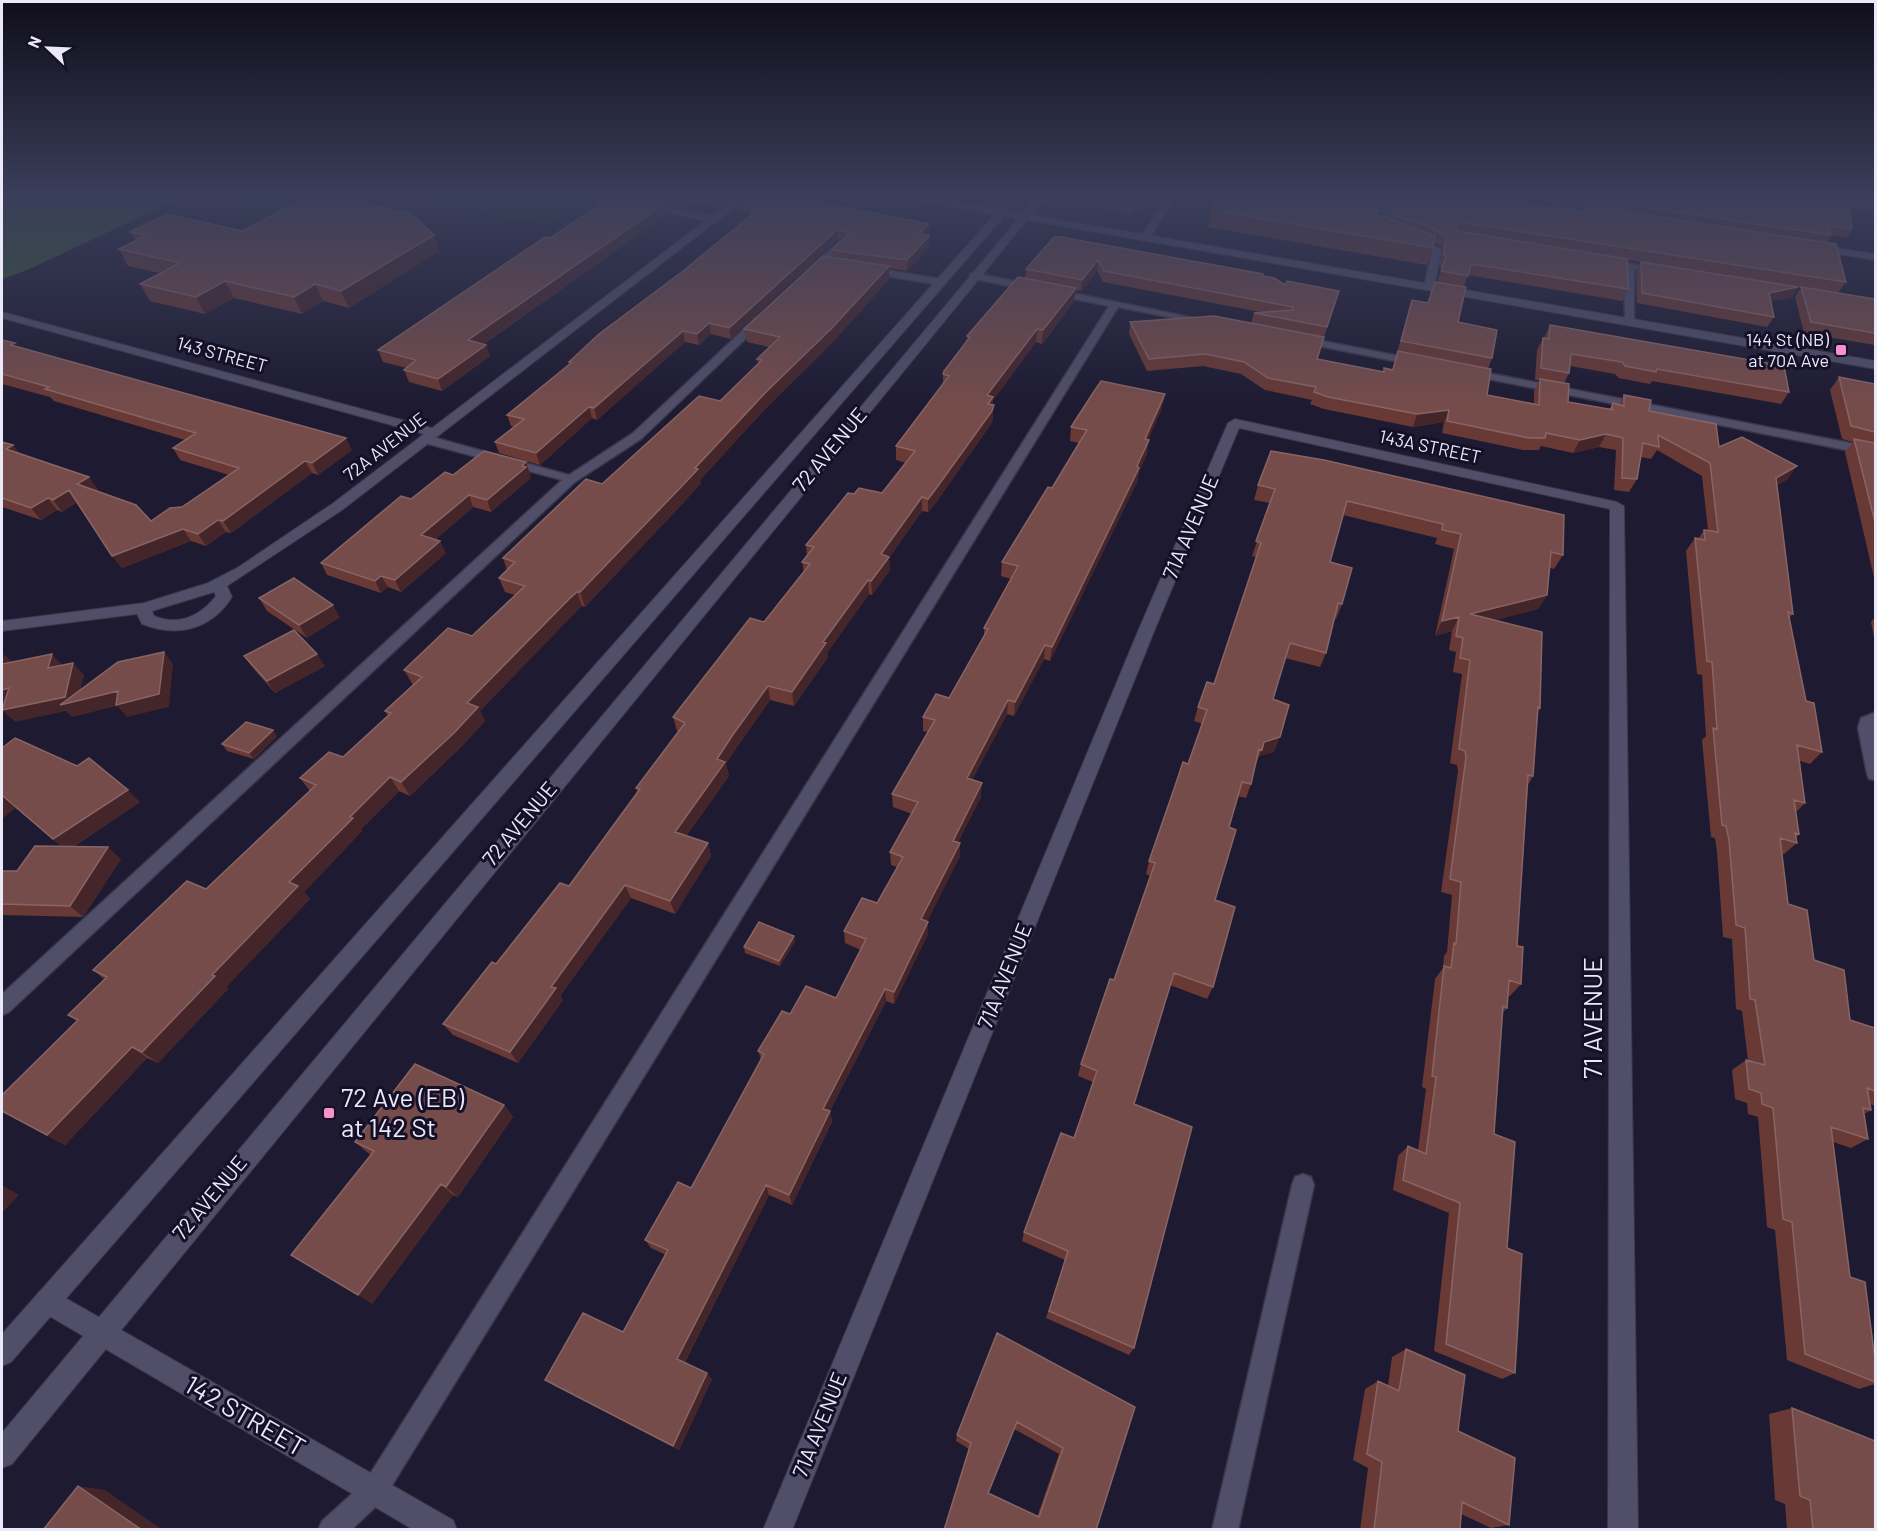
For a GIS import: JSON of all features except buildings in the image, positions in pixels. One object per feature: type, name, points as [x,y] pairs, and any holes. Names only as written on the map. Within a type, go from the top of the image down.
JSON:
[{"type":"street","name":"72A AVENUE","points":[[2,626],[143,609],[219,584],[300,534],[650,267]]},
{"type":"street","name":"72 AVENUE","points":[[2,1353],[953,267]]},
{"type":"street","name":"72 AVENUE","points":[[2,1454],[981,267]]},
{"type":"street","points":[[1312,267],[1875,366]]},
{"type":"street","name":"143 STREET","points":[[2,315],[429,435]]},
{"type":"street","name":"143A STREET","points":[[1235,423],[1617,506]]},
{"type":"street","name":"71A AVENUE","points":[[777,1530],[1147,629],[1235,423]]},
{"type":"street","name":"71 AVENUE","points":[[1617,506],[1623,1530]]},
{"type":"street","points":[[143,609],[148,620],[162,627],[182,626],[214,611],[224,597],[219,584]]},
{"type":"street","name":"142 STREET","points":[[48,1301],[443,1530]]},
{"type":"lane","points":[[803,280],[821,267]]},
{"type":"lane","points":[[1429,288],[1433,267]]},
{"type":"lane","points":[[1629,267],[1629,322]]},
{"type":"lane","points":[[1639,267],[1676,273]]},
{"type":"lane","points":[[852,268],[940,282]]},
{"type":"lane","points":[[974,276],[1220,324]]},
{"type":"lane","points":[[331,1530],[374,1491],[1115,304]]},
{"type":"lane","points":[[2,1006],[571,479],[637,436],[769,312]]},
{"type":"lane","points":[[1291,338],[1431,365]]},
{"type":"lane","points":[[1454,370],[1875,452]]},
{"type":"lane","points":[[429,435],[571,479]]},
{"type":"lane","points":[[1875,718],[1867,722],[1866,728],[1875,774]]},
{"type":"lane","points":[[1225,1530],[1303,1185]]},
{"type":"green space","points":[[2,267],[33,267],[25,271],[2,279]]},
{"type":"place","name":"144 St (NB) at 70A Ave","points":[[1841,350]]},
{"type":"place","name":"72 Ave (EB) at 142 St","points":[[329,1113]]}]
